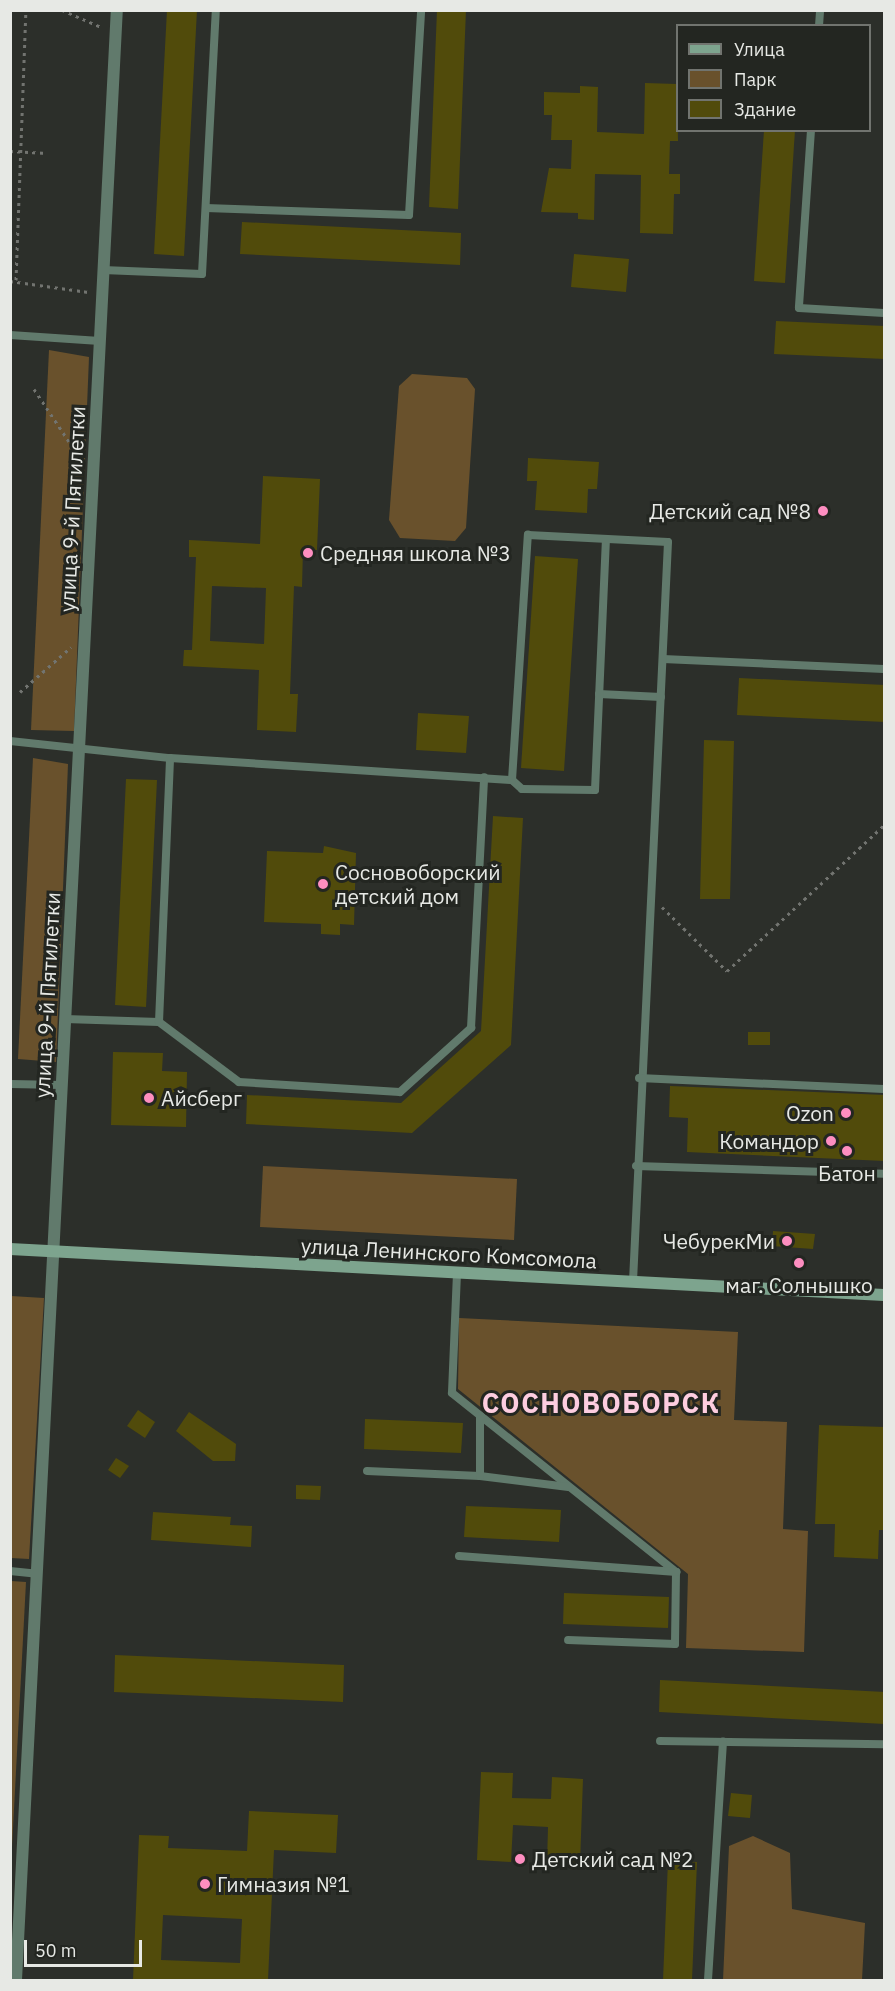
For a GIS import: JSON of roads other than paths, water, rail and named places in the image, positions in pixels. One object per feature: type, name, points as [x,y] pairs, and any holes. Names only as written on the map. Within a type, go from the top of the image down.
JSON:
[{"type":"main road","name":"улица Ленинского Комсомола","points":[[10,1249],[885,1295]]},
{"type":"street","name":"улица 9-й Пятилетки","points":[[16,1980],[16,1887],[37,1574],[117,10]]},
{"type":"lane","points":[[103,270],[202,274],[216,10]]},
{"type":"lane","points":[[206,208],[409,215],[421,10]]},
{"type":"lane","points":[[811,132],[799,308],[885,314]]},
{"type":"lane","points":[[10,335],[100,341]]},
{"type":"lane","points":[[512,780],[528,535],[668,542],[639,1078],[633,1282]]},
{"type":"lane","points":[[10,741],[171,758],[484,777],[512,780],[522,789],[595,790],[606,539]]},
{"type":"lane","points":[[663,659],[885,669]]},
{"type":"lane","points":[[599,694],[661,697]]},
{"type":"lane","points":[[159,1022],[171,758]]},
{"type":"lane","points":[[65,1019],[159,1022],[239,1082],[400,1092],[471,1028],[484,777]]},
{"type":"lane","points":[[639,1078],[885,1089]]},
{"type":"lane","points":[[10,1084],[62,1085]]},
{"type":"lane","points":[[636,1166],[885,1174]]},
{"type":"lane","points":[[457,1273],[452,1393],[676,1572]]},
{"type":"lane","points":[[480,1416],[480,1476]]},
{"type":"lane","points":[[367,1471],[480,1476],[568,1488]]},
{"type":"lane","points":[[459,1556],[676,1572]]},
{"type":"lane","points":[[10,1572],[37,1574]]},
{"type":"lane","points":[[568,1640],[675,1644],[676,1572]]},
{"type":"lane","points":[[660,1741],[885,1744]]},
{"type":"lane","points":[[708,1980],[723,1741]]},
{"type":"place","name":"Детский сад №8","points":[[823,511]]},
{"type":"place","name":"Средняя школа №3","points":[[308,553]]},
{"type":"place","name":"Сосновоборский детский дом","points":[[323,884]]},
{"type":"place","name":"Айсберг","points":[[149,1098]]},
{"type":"place","name":"Ozon","points":[[846,1113]]},
{"type":"place","name":"Командор","points":[[831,1141]]},
{"type":"place","name":"Батон","points":[[847,1151]]},
{"type":"place","name":"ЧебурекМи","points":[[787,1241]]},
{"type":"place","name":"маг. Солнышко","points":[[799,1263]]},
{"type":"place","name":"Детский сад №2","points":[[520,1859]]},
{"type":"place","name":"Гимназия №1","points":[[205,1884]]},
{"type":"district","name":"СОСНОВОБОРСК","points":[[601,1403]]}]
